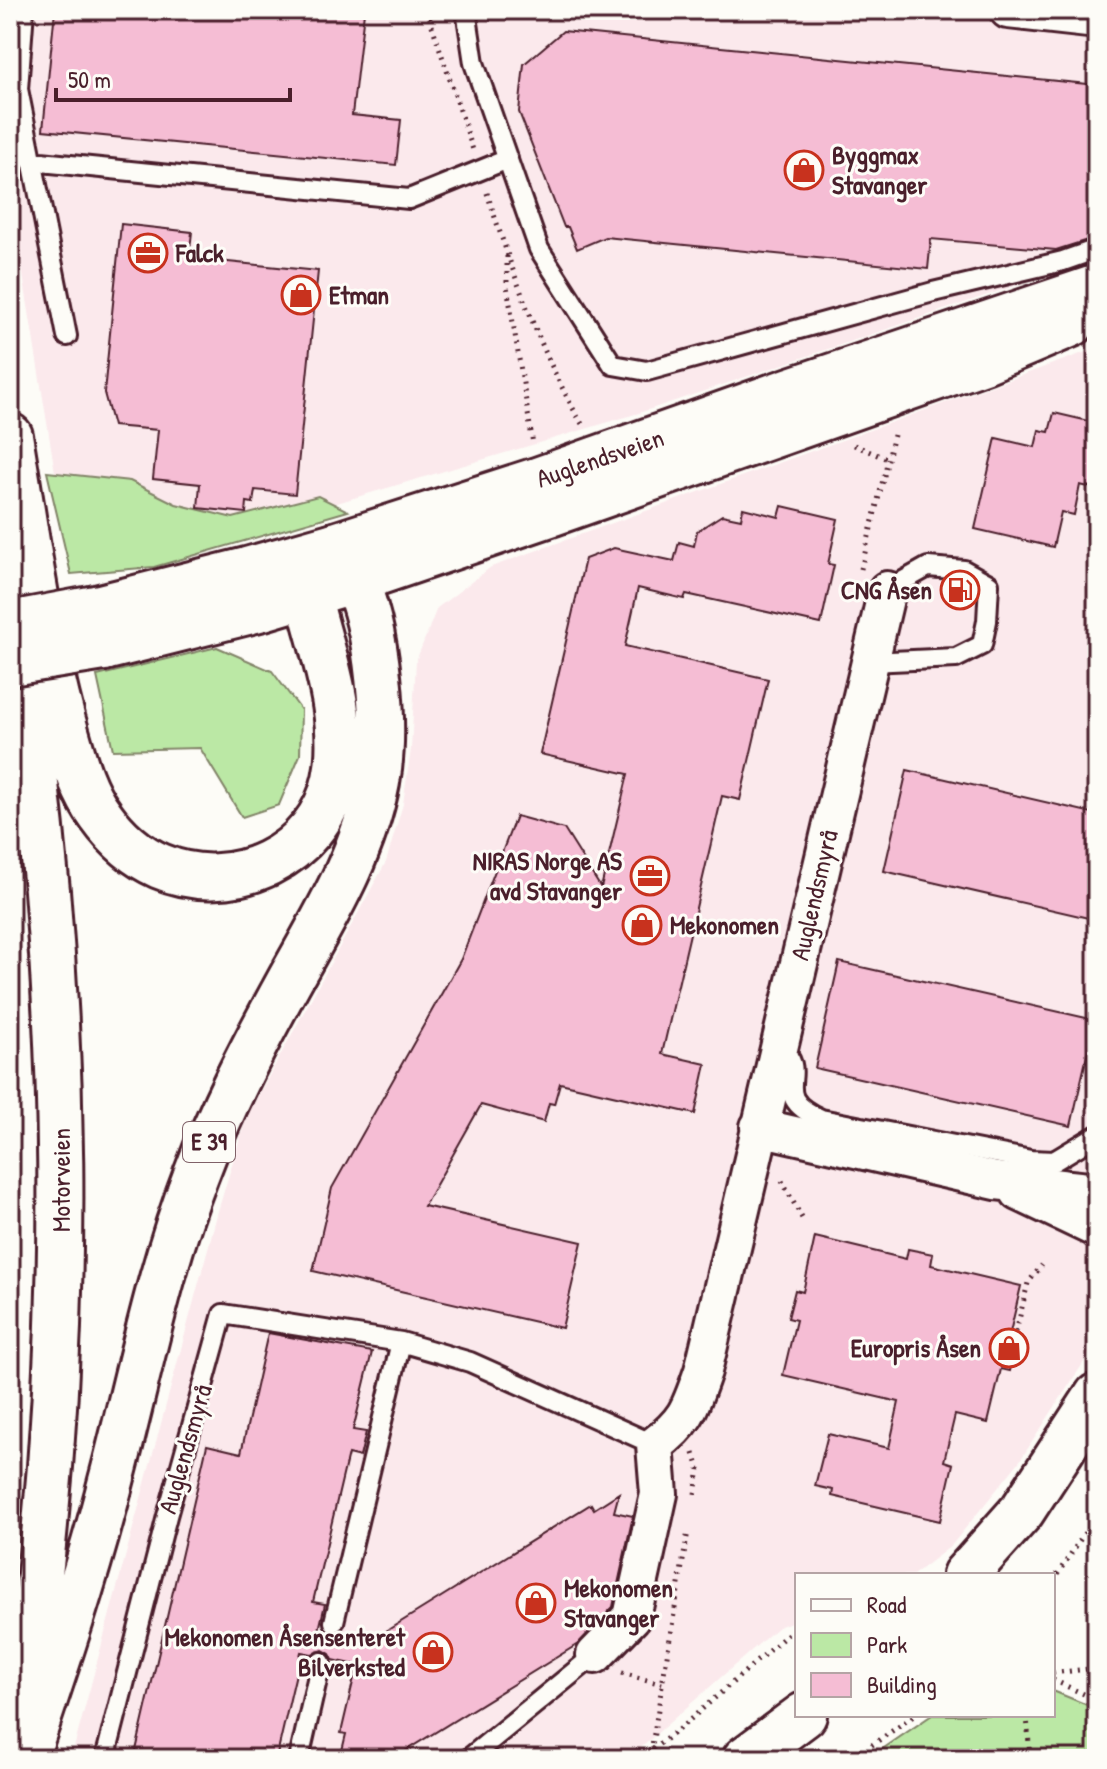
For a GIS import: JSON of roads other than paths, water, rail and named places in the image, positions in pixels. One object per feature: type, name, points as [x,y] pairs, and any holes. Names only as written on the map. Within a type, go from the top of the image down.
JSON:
[{"type":"main road","name":"Auglendsveien","points":[[100,628],[308,595],[345,562],[537,480],[1097,287]]},
{"type":"main road","name":"Auglendsveien","points":[[100,628],[233,574],[345,562],[553,513],[984,361],[1060,328],[1097,317]]},
{"type":"main road","points":[[10,436],[46,642],[78,775],[100,815],[118,836],[157,865],[206,877],[243,874],[262,867],[299,843],[329,802],[336,777],[337,721],[308,595]]},
{"type":"main road","name":"E 39","points":[[25,1759],[82,1590],[159,1297],[194,1178],[236,1079],[338,893],[358,851],[369,816],[381,753],[381,719],[374,657],[345,562]]},
{"type":"main road","name":"Motorveien","points":[[10,602],[48,879],[61,1107],[62,1194],[60,1311],[52,1455],[38,1598],[14,1759]]},
{"type":"main road","points":[[10,624],[100,628]]},
{"type":"main road","points":[[10,663],[100,628]]},
{"type":"main road","points":[[967,1573],[1022,1511],[1076,1432],[1096,1395]]},
{"type":"main road","points":[[745,1759],[801,1717]]},
{"type":"street","points":[[1029,11],[1097,20]]},
{"type":"street","name":"Auglendsmyrå","points":[[655,1445],[677,1428],[690,1408],[703,1371],[887,590]]},
{"type":"street","points":[[759,1127],[996,1181],[1097,1192]]},
{"type":"street","points":[[996,1181],[1097,1229]]},
{"type":"street","points":[[602,1662],[632,1617],[659,1494],[655,1445]]},
{"type":"lane","points":[[24,10],[18,89],[67,336]]},
{"type":"lane","points":[[466,10],[474,63],[539,249],[613,365],[647,371],[918,296],[1063,261],[1097,249]]},
{"type":"lane","points":[[31,161],[409,199],[508,159]]},
{"type":"lane","name":"Auglendsmyrå","points":[[870,662],[956,658],[982,645],[989,584],[964,570],[928,567],[887,590]]},
{"type":"lane","points":[[778,1047],[790,1056],[794,1066],[793,1098],[802,1110],[821,1119],[1031,1160],[1054,1161],[1097,1135]]},
{"type":"lane","name":"Auglendsmyrå","points":[[105,1759],[223,1314],[401,1342],[470,1362],[655,1445]]},
{"type":"lane","points":[[334,1622],[401,1342]]},
{"type":"lane","points":[[299,1759],[321,1662]]},
{"type":"lane","points":[[468,1759],[602,1662]]},
{"type":"place","name":"Byggmax Stavanger","points":[[804,170]]},
{"type":"place","name":"Falck","points":[[148,253]]},
{"type":"place","name":"Etman","points":[[301,295]]},
{"type":"place","name":"CNG Åsen","points":[[960,590]]},
{"type":"place","name":"NIRAS Norge AS avd Stavanger","points":[[650,876]]},
{"type":"place","name":"Mekonomen","points":[[642,925]]},
{"type":"place","name":"Europris Åsen","points":[[1009,1348]]},
{"type":"place","name":"Mekonomen Stavanger","points":[[536,1603]]},
{"type":"place","name":"Mekonomen Åsensenteret Bilverksted","points":[[433,1652]]}]
